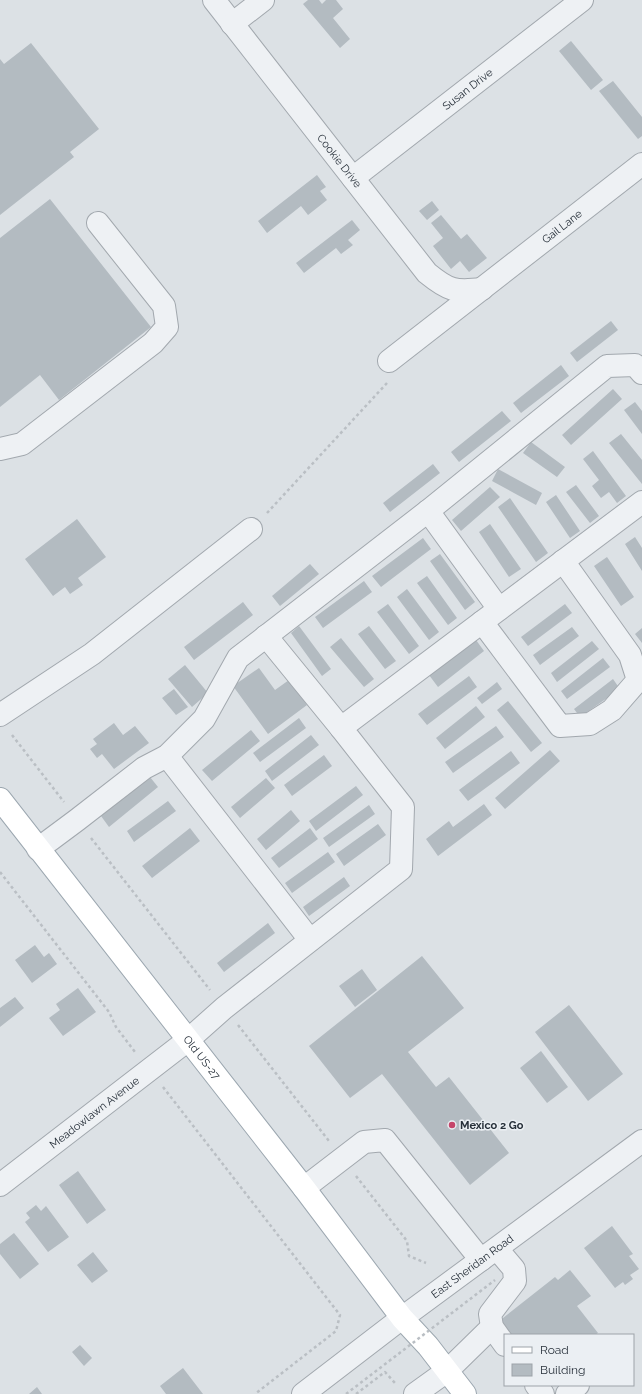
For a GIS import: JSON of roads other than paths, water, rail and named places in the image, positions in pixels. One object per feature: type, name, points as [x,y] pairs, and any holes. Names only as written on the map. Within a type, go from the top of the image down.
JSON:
[{"type":"main road","name":"Old US-27","points":[[0,799],[304,1188],[402,1318],[428,1346],[465,1394]]},
{"type":"street","name":"Cookie Drive","points":[[214,0],[427,273],[443,286],[462,291],[482,289]]},
{"type":"street","points":[[232,24],[263,0]]},
{"type":"street","name":"Susan Drive","points":[[353,178],[582,0]]},
{"type":"street","name":"Gail Lane","points":[[389,361],[642,164]]},
{"type":"street","points":[[0,449],[22,444],[154,343],[167,326],[164,306],[98,223]]},
{"type":"street","points":[[38,849],[144,768],[167,756],[204,719],[238,658],[428,511],[607,366],[635,365],[642,373]]},
{"type":"street","points":[[266,636],[341,728],[642,502]]},
{"type":"street","points":[[428,511],[560,726],[590,724],[612,710],[638,680],[630,655],[563,561]]},
{"type":"street","points":[[0,715],[92,654],[251,529]]},
{"type":"street","name":"Meadowlawn Avenue","points":[[0,1185],[188,1040],[224,1008],[401,869],[403,807],[341,728]]},
{"type":"street","points":[[167,756],[310,940]]},
{"type":"street","points":[[304,1188],[364,1142],[385,1140],[489,1254],[514,1269],[515,1281],[490,1314],[492,1328],[504,1344]]},
{"type":"street","name":"East Sheridan Road","points":[[304,1394],[402,1318],[642,1141]]},
{"type":"street","points":[[415,1394],[447,1371],[492,1328]]},
{"type":"street","points":[[537,1386],[543,1394]]},
{"type":"street","points":[[567,1394],[577,1386]]},
{"type":"place","name":"Mexico 2 Go","points":[[452,1125]]}]
